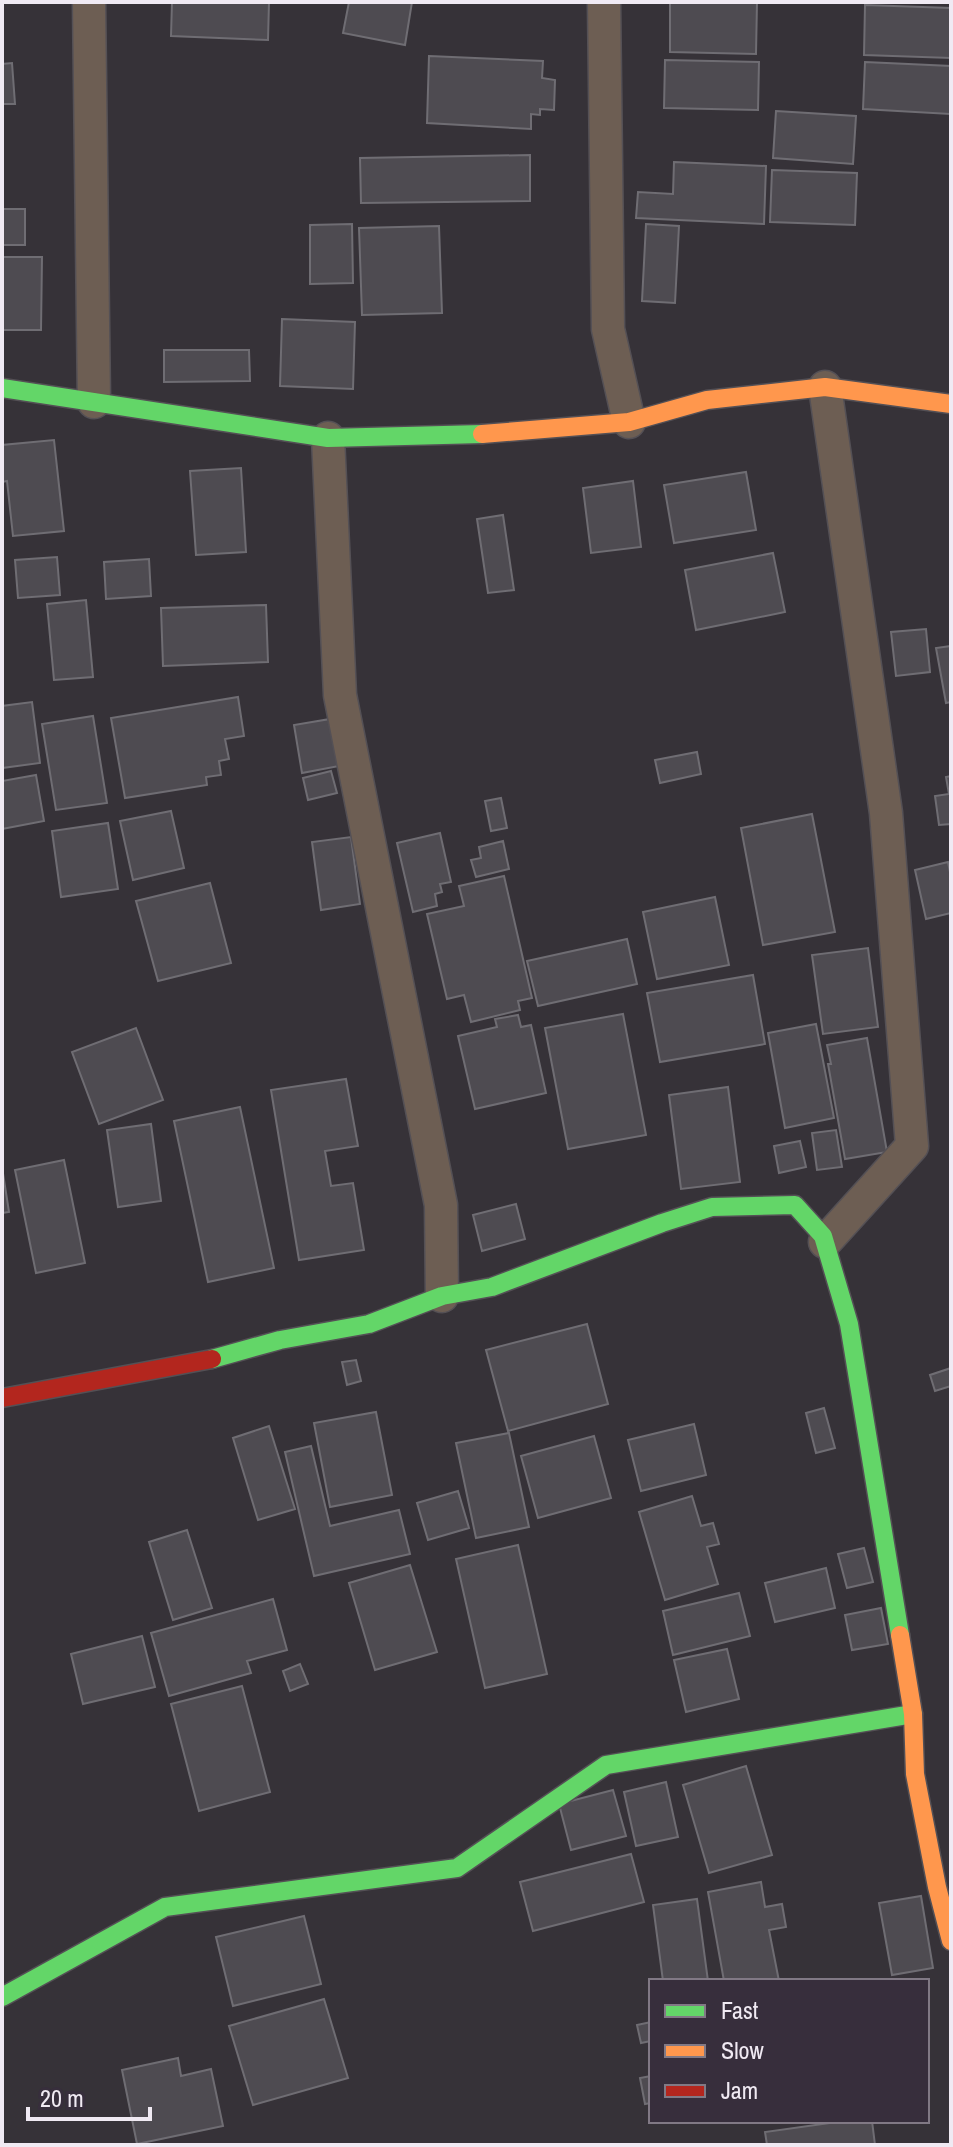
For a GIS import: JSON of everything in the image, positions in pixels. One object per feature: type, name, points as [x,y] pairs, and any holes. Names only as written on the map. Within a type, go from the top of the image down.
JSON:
[{"type":"street","points":[[89,2],[94,402]]},
{"type":"street","points":[[604,2],[608,329],[629,422]]},
{"type":"street","points":[[2,388],[328,438],[507,433],[629,422],[707,400],[825,387],[951,404]]},
{"type":"street","points":[[825,387],[886,813],[912,1146],[825,1242]]},
{"type":"street","points":[[328,438],[340,695],[441,1205],[442,1296]]},
{"type":"street","points":[[2,1398],[212,1359],[280,1340],[369,1324],[442,1296],[492,1287],[712,1207],[795,1205],[823,1236],[849,1324],[913,1714],[915,1774],[951,1941]]},
{"type":"street","points":[[2,1997],[165,1907],[457,1868],[606,1765],[913,1714]]},
{"type":"building","points":[[172,2],[269,2],[268,40],[171,36]]},
{"type":"building","points":[[349,2],[412,2],[405,45],[343,33]]},
{"type":"building","points":[[670,2],[757,2],[756,54],[670,52]]},
{"type":"building","points":[[865,5],[951,8],[951,58],[864,55]]},
{"type":"building","points":[[429,56],[543,61],[542,78],[555,80],[554,110],[540,109],[540,115],[531,114],[531,129],[427,123]]},
{"type":"building","points":[[665,60],[759,62],[758,110],[664,108]]},
{"type":"building","points":[[865,62],[951,66],[950,114],[863,109]]},
{"type":"building","points":[[12,63],[15,104],[2,104],[2,64]]},
{"type":"building","points":[[776,111],[856,116],[853,164],[773,158]]},
{"type":"building","points":[[530,155],[530,201],[361,203],[360,158]]},
{"type":"building","points":[[674,162],[766,166],[764,224],[636,218],[638,192],[673,194]]},
{"type":"building","points":[[772,170],[857,173],[855,225],[770,222]]},
{"type":"building","points":[[2,209],[25,209],[25,245],[2,245]]},
{"type":"building","points":[[352,224],[353,283],[310,284],[310,225]]},
{"type":"building","points":[[646,224],[679,226],[675,303],[642,301]]},
{"type":"building","points":[[439,226],[442,313],[362,315],[359,228]]},
{"type":"building","points":[[2,257],[42,257],[41,330],[2,330]]},
{"type":"building","points":[[282,319],[355,322],[353,389],[280,386]]},
{"type":"building","points":[[164,350],[249,350],[250,381],[164,382]]},
{"type":"building","points":[[54,440],[64,531],[13,536],[7,481],[2,482],[2,445]]},
{"type":"building","points":[[241,468],[246,552],[196,555],[190,471]]},
{"type":"building","points":[[746,472],[756,530],[674,543],[664,485]]},
{"type":"building","points":[[633,481],[641,547],[591,553],[583,488]]},
{"type":"building","points":[[503,515],[514,590],[488,593],[477,519]]},
{"type":"building","points":[[773,553],[785,612],[696,630],[685,570]]},
{"type":"building","points":[[57,557],[60,595],[18,598],[15,560]]},
{"type":"building","points":[[149,559],[151,596],[106,599],[104,562]]},
{"type":"building","points":[[86,600],[93,677],[54,680],[47,604]]},
{"type":"building","points":[[266,605],[268,662],[163,666],[161,608]]},
{"type":"building","points":[[926,629],[930,672],[896,676],[891,632]]},
{"type":"building","points":[[951,646],[951,702],[946,703],[936,648]]},
{"type":"building","points":[[238,697],[244,736],[225,739],[229,759],[219,761],[221,775],[206,777],[207,785],[125,798],[111,718]]},
{"type":"building","points":[[32,702],[40,763],[2,768],[2,706]]},
{"type":"building","points":[[93,716],[107,803],[56,810],[42,724]]},
{"type":"building","points":[[330,719],[339,766],[302,773],[294,725]]},
{"type":"building","points":[[697,752],[701,774],[660,783],[655,760]]},
{"type":"building","points":[[331,771],[337,793],[308,800],[303,778]]},
{"type":"building","points":[[36,775],[44,821],[2,829],[2,781]]},
{"type":"building","points":[[951,776],[951,824],[939,825],[935,796],[949,794],[946,777]]},
{"type":"building","points":[[501,798],[507,828],[491,831],[485,801]]},
{"type":"building","points":[[171,811],[184,868],[133,880],[120,821]]},
{"type":"building","points":[[812,814],[835,932],[763,945],[741,828]]},
{"type":"building","points":[[108,823],[118,889],[61,897],[52,831]]},
{"type":"building","points":[[440,833],[451,882],[440,884],[442,892],[435,894],[437,906],[413,912],[397,843]]},
{"type":"building","points":[[351,837],[360,904],[321,910],[312,842]]},
{"type":"building","points":[[503,841],[509,869],[476,877],[471,860],[481,858],[479,847]]},
{"type":"building","points":[[948,862],[951,913],[926,919],[915,870]]},
{"type":"building","points":[[504,876],[532,998],[518,1001],[520,1010],[471,1022],[464,995],[447,999],[427,914],[464,906],[459,886]]},
{"type":"building","points":[[210,883],[231,963],[158,981],[136,901]]},
{"type":"building","points":[[715,897],[729,965],[657,979],[643,912]]},
{"type":"building","points":[[627,939],[637,984],[538,1006],[527,961]]},
{"type":"building","points":[[868,948],[878,1027],[823,1034],[812,955]]},
{"type":"building","points":[[753,975],[765,1044],[660,1062],[647,993]]},
{"type":"building","points":[[623,1014],[646,1135],[568,1149],[545,1028]]},
{"type":"building","points":[[518,1015],[521,1027],[531,1025],[546,1093],[475,1109],[458,1036],[497,1027],[495,1019]]},
{"type":"building","points":[[816,1024],[834,1118],[785,1128],[768,1033]]},
{"type":"building","points":[[136,1028],[163,1100],[99,1124],[72,1052]]},
{"type":"building","points":[[867,1038],[887,1152],[845,1159],[827,1045]]},
{"type":"building","points":[[346,1079],[358,1146],[325,1151],[331,1186],[353,1183],[364,1250],[299,1260],[271,1090]]},
{"type":"building","points":[[728,1087],[740,1182],[681,1189],[669,1095]]},
{"type":"building","points":[[240,1107],[274,1268],[208,1282],[174,1121]]},
{"type":"building","points":[[151,1124],[161,1201],[118,1207],[107,1130]]},
{"type":"building","points":[[836,1130],[842,1167],[817,1170],[812,1133]]},
{"type":"building","points":[[800,1141],[806,1167],[779,1173],[774,1146]]},
{"type":"building","points":[[64,1160],[85,1263],[36,1273],[15,1170]]},
{"type":"building","points":[[2,1167],[9,1212],[2,1213]]},
{"type":"building","points":[[516,1204],[525,1239],[482,1251],[473,1215]]},
{"type":"building","points":[[587,1324],[608,1404],[508,1431],[486,1350]]},
{"type":"building","points":[[356,1360],[361,1381],[347,1385],[342,1362]]},
{"type":"building","points":[[951,1368],[951,1386],[935,1391],[930,1375]]},
{"type":"building","points":[[824,1408],[835,1448],[816,1453],[806,1413]]},
{"type":"building","points":[[376,1412],[392,1495],[330,1507],[314,1423]]},
{"type":"building","points":[[694,1424],[706,1475],[641,1491],[628,1440]]},
{"type":"building","points":[[269,1426],[295,1509],[258,1520],[233,1438]]},
{"type":"building","points":[[509,1433],[529,1527],[476,1538],[456,1443]]},
{"type":"building","points":[[594,1436],[611,1498],[538,1518],[521,1456]]},
{"type":"building","points":[[311,1446],[330,1526],[399,1510],[410,1554],[314,1576],[285,1452]]},
{"type":"building","points":[[458,1491],[469,1528],[428,1540],[417,1503]]},
{"type":"building","points":[[692,1496],[701,1526],[713,1523],[719,1544],[707,1547],[718,1584],[665,1600],[639,1512]]},
{"type":"building","points":[[187,1530],[212,1608],[173,1620],[149,1542]]},
{"type":"building","points":[[518,1545],[547,1674],[485,1688],[456,1559]]},
{"type":"building","points":[[864,1548],[873,1582],[847,1588],[838,1554]]},
{"type":"building","points":[[410,1565],[437,1652],[375,1670],[349,1583]]},
{"type":"building","points":[[826,1568],[835,1608],[775,1622],[765,1583]]},
{"type":"building","points":[[739,1593],[750,1636],[673,1655],[663,1611]]},
{"type":"building","points":[[273,1599],[287,1650],[247,1661],[251,1673],[169,1696],[151,1633]]},
{"type":"building","points":[[881,1608],[888,1644],[852,1650],[845,1615]]},
{"type":"building","points":[[142,1636],[155,1687],[83,1704],[71,1654]]},
{"type":"building","points":[[727,1649],[739,1699],[686,1712],[674,1660]]},
{"type":"building","points":[[300,1664],[308,1684],[290,1691],[283,1671]]},
{"type":"building","points":[[242,1686],[270,1792],[199,1811],[171,1704]]},
{"type":"building","points":[[746,1766],[772,1855],[709,1873],[683,1785]]},
{"type":"building","points":[[666,1782],[678,1837],[636,1846],[624,1792]]},
{"type":"building","points":[[613,1790],[626,1836],[571,1850],[559,1804]]},
{"type":"building","points":[[631,1854],[644,1902],[533,1931],[520,1882]]},
{"type":"building","points":[[761,1882],[765,1907],[782,1904],[786,1927],[769,1930],[779,1979],[724,1979],[708,1892]]},
{"type":"building","points":[[921,1896],[933,1968],[892,1975],[879,1903]]},
{"type":"building","points":[[697,1899],[708,1979],[663,1979],[653,1905]]},
{"type":"building","points":[[304,1916],[321,1984],[233,2006],[216,1937]]},
{"type":"building","points":[[324,1999],[348,2078],[253,2105],[229,2026]]},
{"type":"building","points":[[649,2022],[649,2041],[641,2043],[637,2025]]},
{"type":"building","points":[[178,2058],[181,2076],[211,2069],[223,2126],[137,2144],[122,2070]]},
{"type":"building","points":[[649,2076],[649,2103],[645,2104],[640,2078]]},
{"type":"building","points":[[830,2123],[872,2123],[875,2145],[767,2145],[765,2132]]},
{"type":"traffic: fast","points":[[2,388],[328,438],[482,434]]},
{"type":"traffic: fast","points":[[212,1359],[280,1340],[369,1324],[442,1296],[492,1287],[712,1207],[795,1205],[823,1236],[849,1324],[900,1635]]},
{"type":"traffic: fast","points":[[2,1997],[165,1907],[457,1868],[606,1765],[913,1714]]},
{"type":"traffic: slow","points":[[482,434],[629,422],[707,400],[825,387],[951,404]]},
{"type":"traffic: slow","points":[[900,1635],[913,1714],[915,1774],[951,1941]]},
{"type":"traffic: jam","points":[[2,1398],[212,1359]]}]
